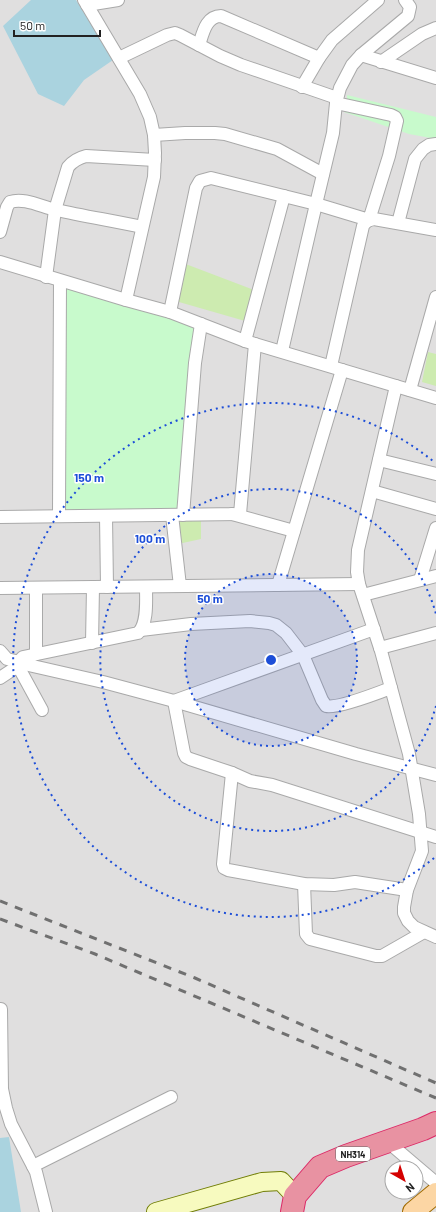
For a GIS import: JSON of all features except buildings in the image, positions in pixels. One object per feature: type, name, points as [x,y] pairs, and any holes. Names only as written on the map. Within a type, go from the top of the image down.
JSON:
[{"type":"highway","name":"NH314","points":[[294,1204],[320,1167],[346,1156],[436,1124]]},
{"type":"main road","points":[[413,1212],[436,1194]]},
{"type":"street","points":[[118,0],[86,2],[140,94],[150,117],[154,135],[155,160],[154,177],[126,300]]},
{"type":"street","points":[[302,87],[319,58],[336,36],[378,0]]},
{"type":"street","points":[[282,351],[323,174],[332,133],[336,100],[340,88],[352,65],[408,16],[410,7],[406,0]]},
{"type":"street","points":[[199,45],[211,18],[221,16],[319,58]]},
{"type":"street","points":[[381,62],[422,34],[436,28]]},
{"type":"street","points":[[119,58],[174,33],[220,56],[336,100],[395,117],[397,121],[389,156],[369,220],[363,226],[331,366]]},
{"type":"street","points":[[361,56],[436,78]]},
{"type":"street","points":[[154,135],[185,133],[225,134],[277,149],[323,174]]},
{"type":"street","points":[[398,223],[416,158],[423,149],[429,145],[436,144]]},
{"type":"street","points":[[46,277],[55,210],[68,167],[75,160],[86,156],[155,160]]},
{"type":"street","points":[[170,312],[196,188],[200,181],[211,178],[316,204],[369,220],[374,219],[436,230]]},
{"type":"street","points":[[0,517],[240,514],[250,342],[284,196]]},
{"type":"street","points":[[0,232],[7,206],[10,202],[20,201],[55,210],[142,226]]},
{"type":"street","points":[[0,262],[46,277],[170,312],[250,342],[436,398]]},
{"type":"street","points":[[59,516],[60,281]]},
{"type":"street","points":[[410,390],[436,297]]},
{"type":"street","points":[[180,586],[177,515],[201,324]]},
{"type":"street","points":[[278,585],[342,370]]},
{"type":"street","points":[[396,386],[358,550],[357,572],[361,590],[380,648],[412,768],[421,833],[422,851],[407,890],[404,913],[410,924],[436,938]]},
{"type":"street","points":[[379,460],[436,474]]},
{"type":"street","points":[[372,491],[436,509]]},
{"type":"street","points":[[232,514],[294,531]]},
{"type":"street","points":[[106,516],[107,587]]},
{"type":"street","points":[[420,580],[436,528]]},
{"type":"street","points":[[0,588],[278,585],[361,590],[436,576]]},
{"type":"street","points":[[92,643],[93,587]]},
{"type":"street","points":[[141,630],[145,622],[146,587]]},
{"type":"street","points":[[36,588],[36,654]]},
{"type":"street","points":[[42,710],[20,664],[20,660],[23,657],[133,635],[141,630],[190,624],[250,622],[269,623],[281,628],[303,654],[322,700],[326,706],[329,707],[343,704],[391,688]]},
{"type":"street","points":[[174,701],[374,630]]},
{"type":"street","points":[[380,648],[436,633]]},
{"type":"street","points":[[0,651],[7,660],[20,664],[103,682],[356,754],[436,775]]},
{"type":"street","points":[[0,678],[20,664]]},
{"type":"street","points":[[174,701],[186,757],[250,781],[272,785],[436,837]]},
{"type":"street","points":[[232,773],[223,864],[224,868],[304,884],[334,885],[355,882],[407,890]]},
{"type":"street","points":[[304,884],[306,934],[310,939],[376,956],[382,956],[424,932]]},
{"type":"street","points":[[1,1009],[2,1089],[6,1108],[11,1124],[36,1172],[46,1212]]},
{"type":"street","points":[[33,1166],[171,1097]]},
{"type":"street","points":[[388,1142],[436,1183]]},
{"type":"street","points":[[156,1212],[262,1182],[281,1181],[294,1204]]},
{"type":"shaded area","points":[[0,0],[436,0],[436,1212],[0,1212]]},
{"type":"green space","points":[[347,95],[436,117],[436,139],[409,134],[344,112],[347,104]]},
{"type":"green space","points":[[183,263],[259,292],[252,323],[172,300]]},
{"type":"green space","points":[[62,276],[199,319],[179,511],[63,512]]},
{"type":"green space","points":[[428,352],[436,354],[436,386],[422,382]]},
{"type":"green space","points":[[201,516],[201,539],[178,544],[175,517]]},
{"type":"water","points":[[31,0],[76,0],[113,60],[84,80],[64,106],[38,94],[3,26]]},
{"type":"water","points":[[9,1137],[21,1212],[0,1212],[0,1138]]},
{"type":"railway","points":[[0,901],[195,978],[436,1083]]},
{"type":"railway","points":[[0,919],[95,954],[436,1098]]}]
